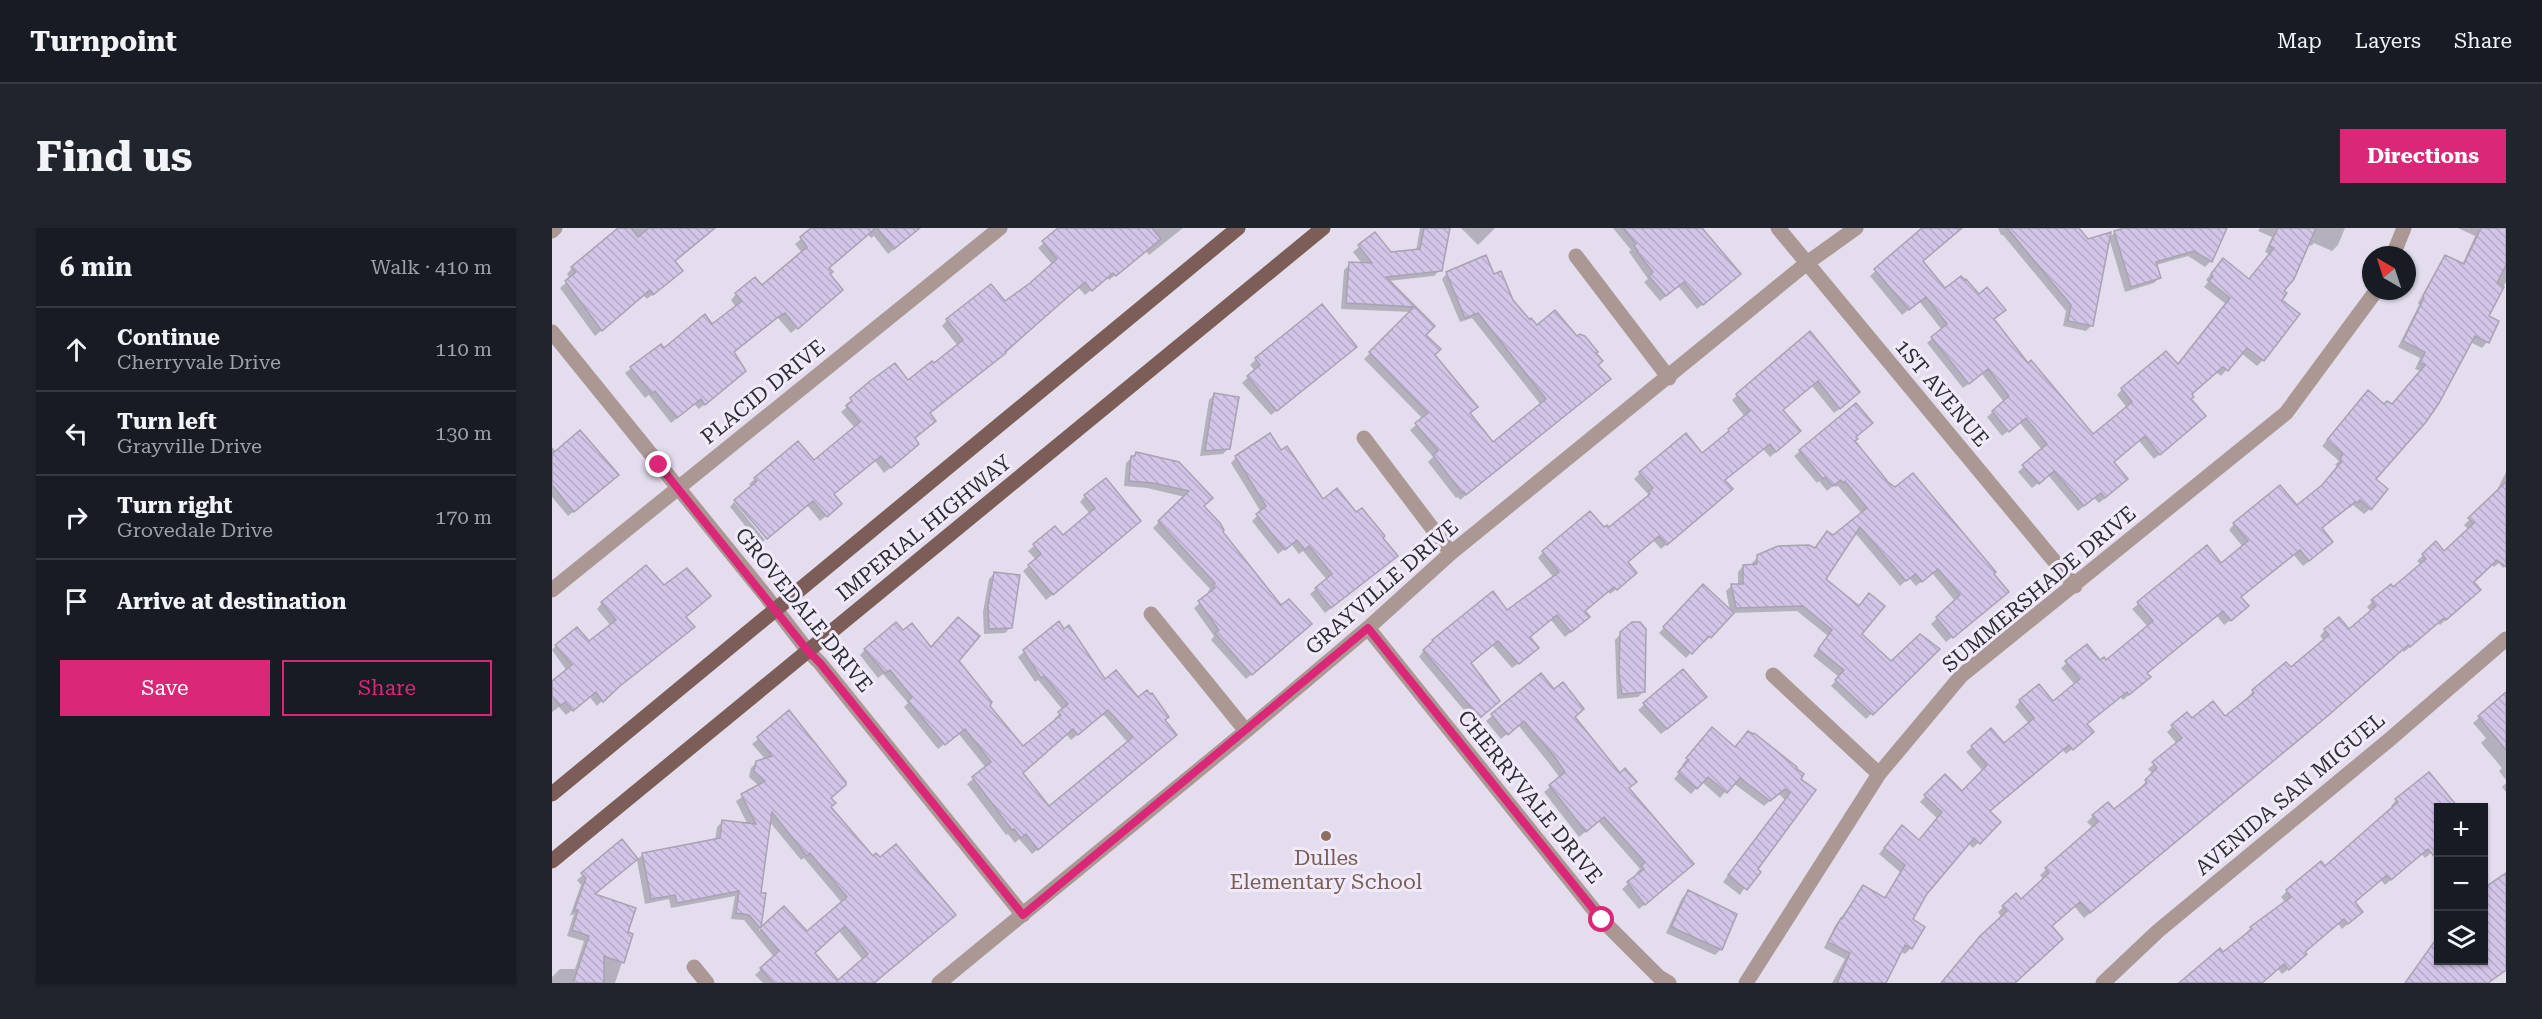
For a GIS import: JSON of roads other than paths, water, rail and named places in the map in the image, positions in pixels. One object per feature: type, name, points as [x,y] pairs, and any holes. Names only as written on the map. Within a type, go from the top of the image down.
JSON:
[{"type":"main road","name":"IMPERIAL HIGHWAY","points":[[552,794],[1238,228]]},
{"type":"main road","name":"IMPERIAL HIGHWAY","points":[[552,861],[1323,228]]},
{"type":"street","name":"PLACID DRIVE","points":[[552,590],[1000,228]]},
{"type":"street","name":"1ST AVENUE","points":[[1778,228],[2074,586]]},
{"type":"street","name":"GRAYVILLE DRIVE","points":[[939,983],[1246,731],[1368,628],[1451,553],[1807,263],[1856,228]]},
{"type":"street","points":[[2397,246],[2404,228]]},
{"type":"street","points":[[1576,255],[1668,378]]},
{"type":"street","name":"SUMMERSHADE DRIVE","points":[[1746,983],[1878,774],[1961,676],[2286,413],[2369,300]]},
{"type":"street","name":"GROVEDALE DRIVE","points":[[552,332],[1023,915]]},
{"type":"street","points":[[1364,438],[1451,553]]},
{"type":"street","points":[[1151,614],[1246,731]]},
{"type":"street","name":"CHERRYVALE DRIVE","points":[[1368,628],[1602,920],[1659,977],[1669,983]]},
{"type":"street","name":"AVENIDA SAN MIGUEL","points":[[2103,983],[2158,931],[2389,740],[2506,639]]},
{"type":"street","points":[[1773,675],[1878,774]]},
{"type":"street","points":[[694,967],[707,983]]},
{"type":"place","name":"Dulles Elementary School","points":[[1326,836]]}]
